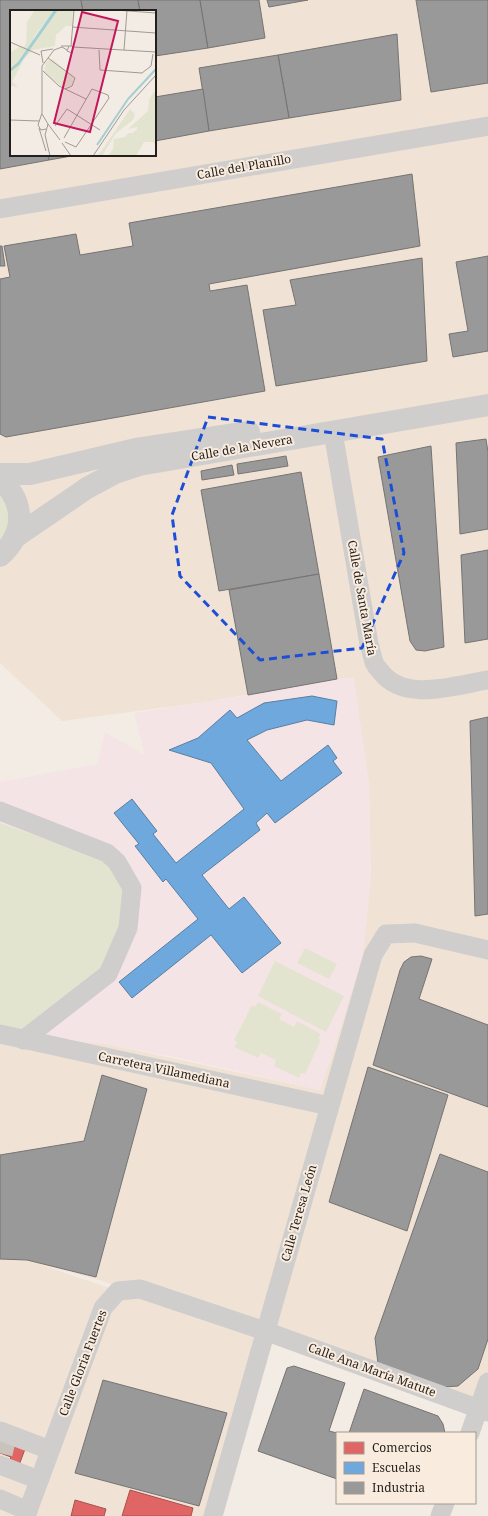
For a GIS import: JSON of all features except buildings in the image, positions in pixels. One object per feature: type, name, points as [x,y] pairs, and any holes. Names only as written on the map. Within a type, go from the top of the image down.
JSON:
[{"type":"main road","name":"Calle de la Nevera","points":[[0,474],[30,474],[136,449],[312,422],[488,389]]},
{"type":"main road","name":"Calle de la Nevera","points":[[14,538],[87,488],[115,473],[139,465],[488,405]]},
{"type":"main road","points":[[0,479],[14,496],[18,506],[19,517],[18,528],[14,538],[8,549],[0,556]]},
{"type":"street","name":"Calle del Planillo","points":[[0,209],[488,126]]},
{"type":"street","name":"Calle de Santa María","points":[[333,432],[369,644],[374,663],[384,676],[395,685],[409,690],[428,690],[488,680]]},
{"type":"street","points":[[0,810],[106,853],[117,862],[132,888],[128,928],[108,974],[23,1040]]},
{"type":"street","name":"Calle Teresa León","points":[[213,1516],[373,955],[386,934],[409,933],[415,933],[488,950]]},
{"type":"street","name":"Carretera Villamediana","points":[[0,1034],[329,1106]]},
{"type":"street","name":"Calle Gloria Fuertes","points":[[25,1514],[103,1308],[118,1291],[140,1289],[266,1331]]},
{"type":"street","name":"Calle Ana María Matute","points":[[266,1331],[483,1411]]},
{"type":"street","points":[[471,1432],[483,1411],[488,1382]]},
{"type":"street","points":[[3,1448],[50,1450]]},
{"type":"street","points":[[3,1448],[39,1480]]},
{"type":"street","points":[[0,1499],[25,1514]]},
{"type":"street","points":[[440,1516],[444,1504]]},
{"type":"street","points":[[0,1508],[25,1514]]},
{"type":"highlighted area","points":[[208,417],[382,439],[404,553],[362,648],[260,660],[180,576],[172,515]]},
{"type":"shaded area","points":[[0,0],[488,0],[488,1412],[266,1331],[213,1516],[0,1516],[0,1029],[40,1038],[106,1044],[320,1090],[371,880],[369,784],[353,678],[337,679],[205,702],[62,721],[0,663]],"holes":[[[36,1263],[99,1280],[129,1290],[118,1291]]]},
{"type":"shaded area","points":[[354,678],[369,784],[371,880],[363,954],[320,1090],[175,1057],[106,1044],[40,1038],[0,1029],[0,782],[97,764],[105,732],[145,755],[134,713],[337,679]]},
{"type":"green space","points":[[0,491],[7,508],[8,522],[6,531],[0,540]]},
{"type":"green space","points":[[0,823],[102,859],[111,868],[125,889],[128,904],[103,966],[27,1029],[0,1029]]},
{"type":"green space","points":[[305,948],[337,964],[329,979],[297,963]]},
{"type":"green space","points":[[275,961],[344,996],[326,1032],[258,996]]},
{"type":"green space","points":[[258,1002],[282,1014],[279,1019],[294,1027],[297,1021],[321,1034],[318,1039],[321,1040],[305,1074],[301,1073],[299,1078],[274,1066],[276,1060],[261,1053],[258,1058],[234,1047],[237,1042],[234,1040],[252,1005],[255,1007]]},
{"type":"tunnel","points":[[3,1454],[6,1441]]}]
